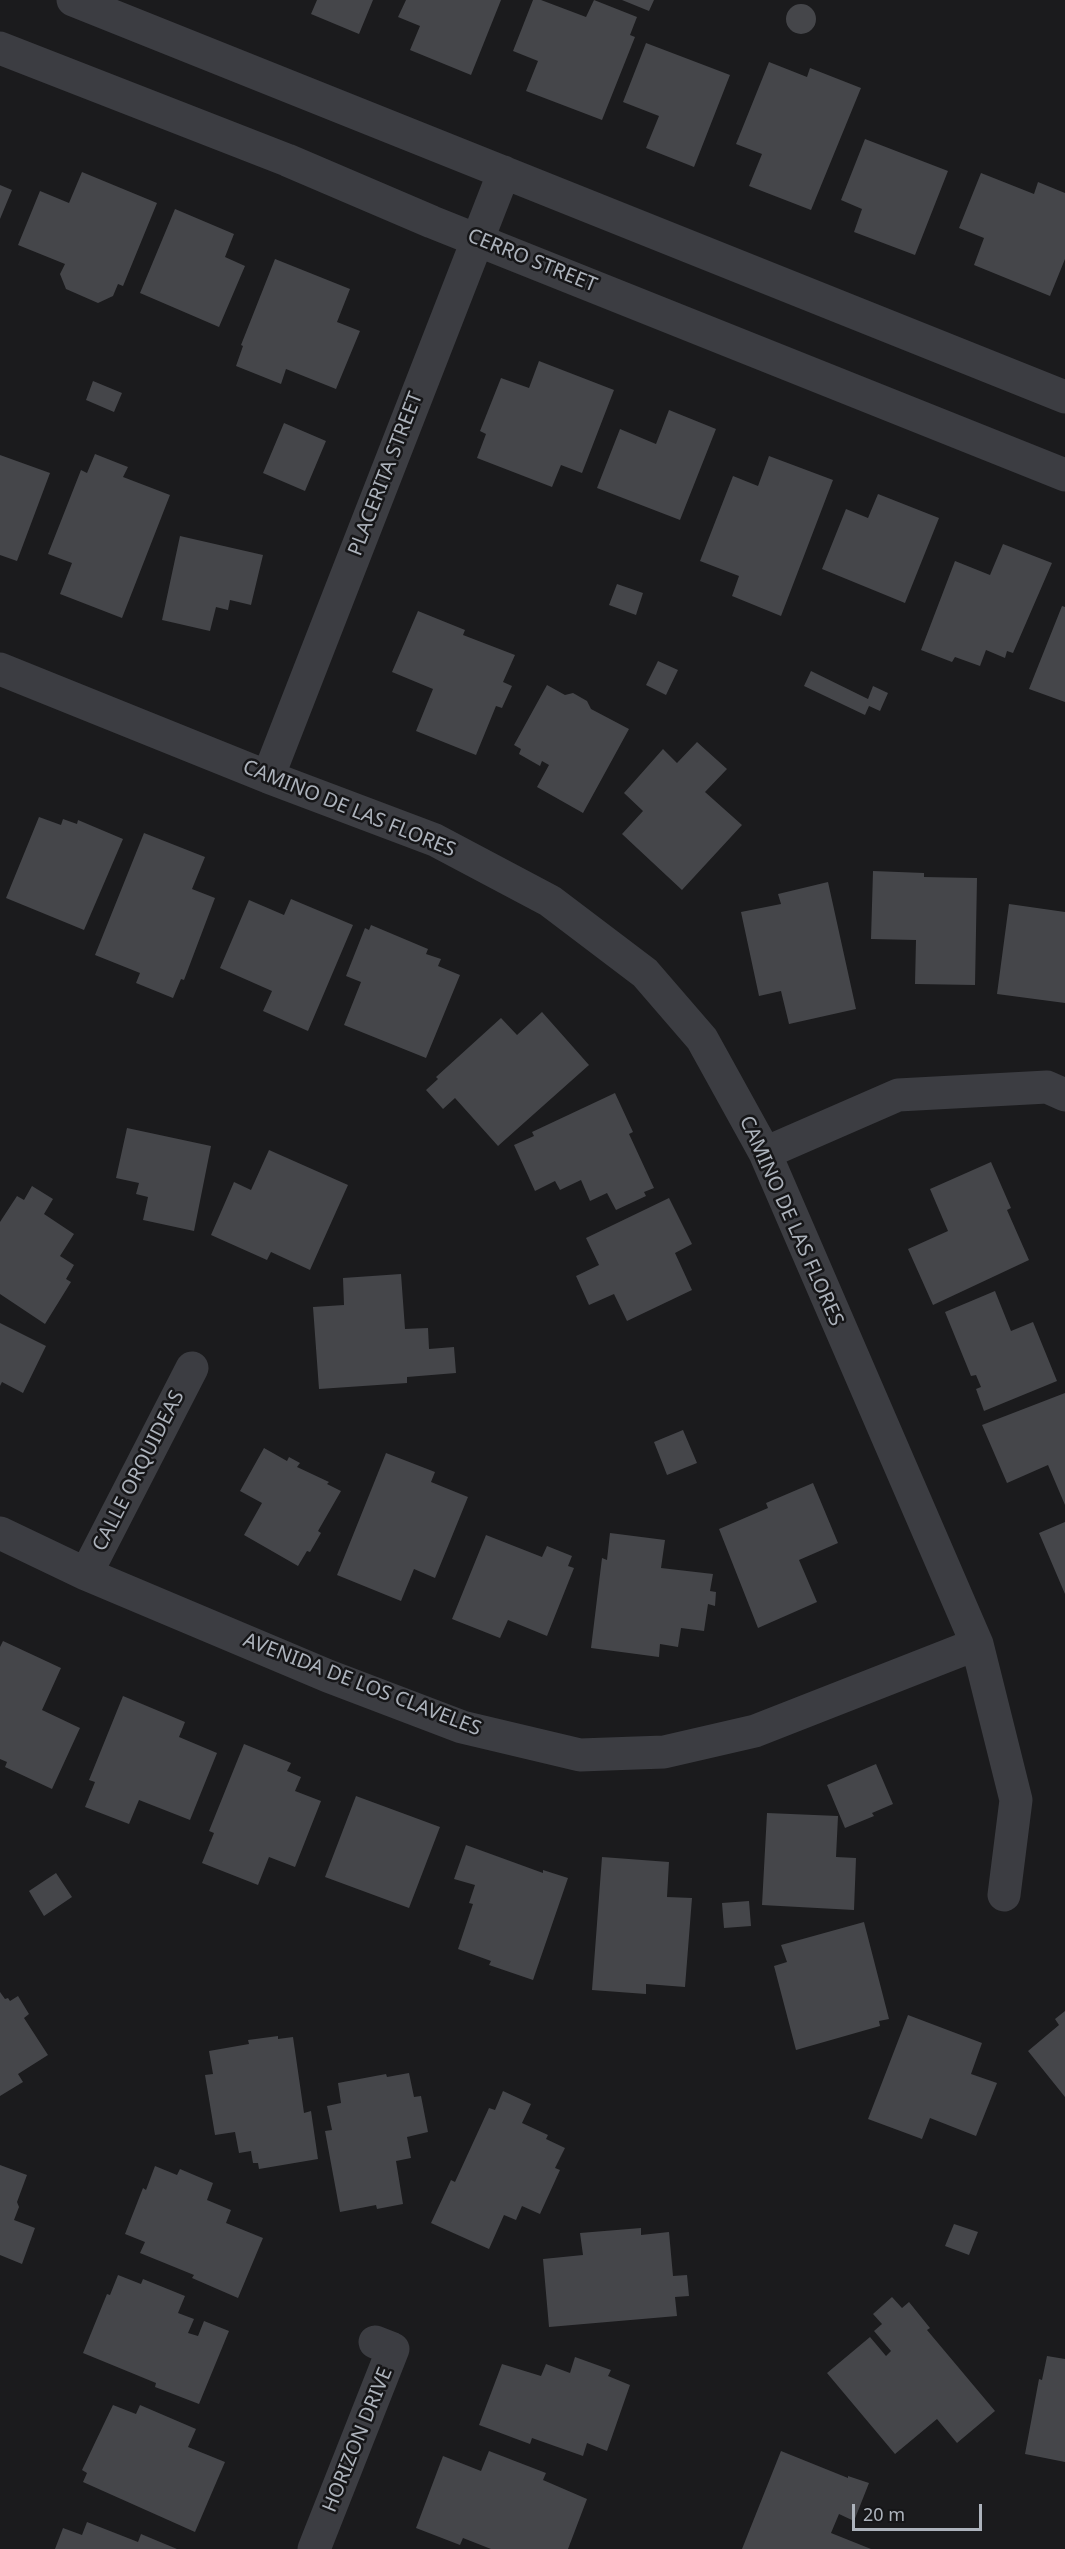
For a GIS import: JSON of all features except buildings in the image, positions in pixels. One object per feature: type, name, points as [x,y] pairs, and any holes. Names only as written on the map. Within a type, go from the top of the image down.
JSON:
[{"type":"street","points":[[73,0],[1065,397]]},
{"type":"street","name":"CERRO STREET","points":[[0,48],[287,160],[1065,475]]},
{"type":"street","name":"PLACERITA STREET","points":[[268,777],[504,171]]},
{"type":"street","name":"CAMINO DE LAS FLORES","points":[[0,669],[268,777],[435,840],[550,901],[645,973],[702,1039],[765,1153],[976,1644],[1016,1800],[1004,1895]]},
{"type":"street","points":[[765,1153],[898,1095],[1047,1087],[1065,1095]]},
{"type":"street","name":"CALLE ORQUIDEAS","points":[[86,1574],[192,1368]]},
{"type":"street","name":"AVENIDA DE LOS CLAVELES","points":[[0,1533],[86,1574],[328,1676],[462,1727],[580,1755],[664,1752],[755,1731],[976,1644]]},
{"type":"street","name":"HORIZON DRIVE","points":[[315,2549],[393,2349],[375,2342]]}]
